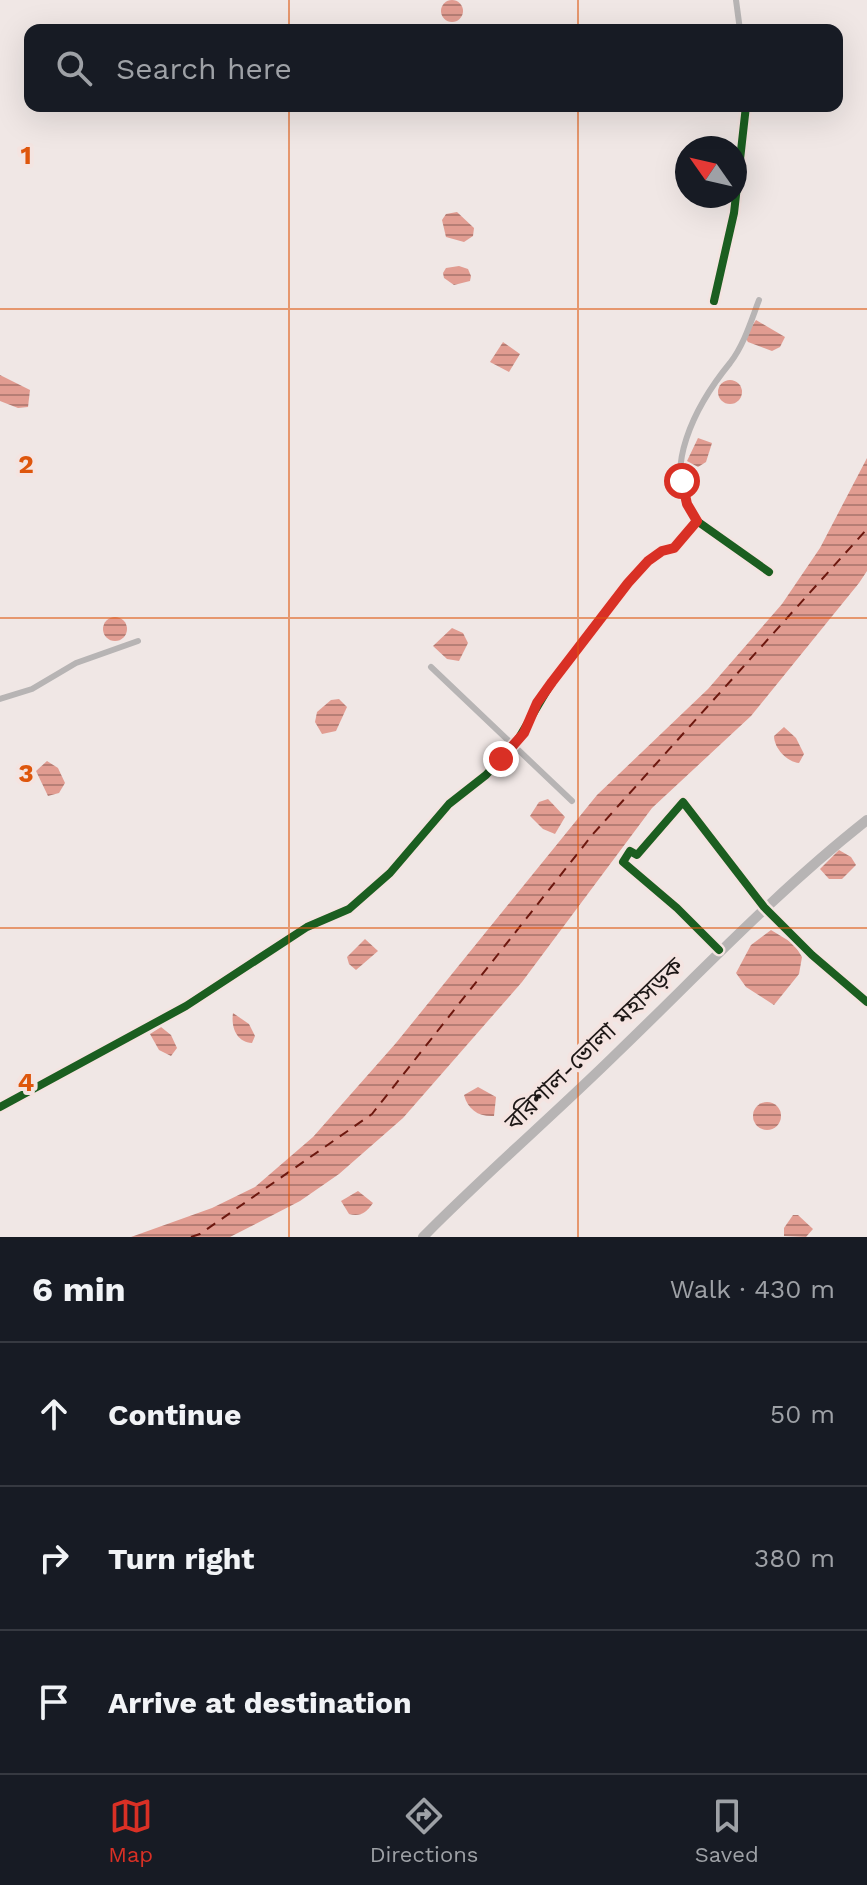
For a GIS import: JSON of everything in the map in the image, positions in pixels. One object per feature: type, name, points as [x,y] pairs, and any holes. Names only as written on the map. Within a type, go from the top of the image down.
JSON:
[{"type":"highway","name":"বরিশাল-ভোলা মহাসড়ক","points":[[423,1237],[764,907],[867,820]]},
{"type":"street","points":[[736,0],[739,24]]},
{"type":"street","points":[[714,301],[734,213],[745,112]]},
{"type":"street","points":[[759,300],[739,346],[701,404],[683,448],[684,490],[687,504],[697,521],[769,572]]},
{"type":"street","points":[[0,1107],[186,1006],[307,927],[349,909],[390,873],[449,804],[486,775],[524,733],[537,703],[628,583],[648,561],[662,551],[674,548],[697,521]]},
{"type":"street","points":[[0,699],[32,689],[76,663],[138,641]]},
{"type":"street","points":[[431,667],[572,801]]},
{"type":"street","points":[[719,950],[623,862],[630,851],[637,855],[682,803],[764,907],[812,955],[867,1002]]},
{"type":"shaded area","points":[[448,0],[456,0],[463,11],[456,22],[448,22],[441,15],[441,7]]},
{"type":"shaded area","points":[[457,212],[474,228],[473,236],[464,242],[446,237],[442,220],[446,214]]},
{"type":"shaded area","points":[[459,266],[468,269],[470,281],[454,285],[444,278],[443,273],[446,268]]},
{"type":"shaded area","points":[[756,320],[785,337],[780,347],[772,351],[748,342],[745,337]]},
{"type":"shaded area","points":[[503,342],[520,354],[509,372],[490,362]]},
{"type":"shaded area","points":[[0,375],[30,390],[28,407],[18,408],[0,401]]},
{"type":"shaded area","points":[[730,380],[739,383],[742,392],[739,401],[730,404],[721,401],[718,392],[721,383]]},
{"type":"shaded area","points":[[698,438],[712,443],[706,462],[698,467],[687,461]]},
{"type":"shaded area","points":[[867,458],[867,571],[859,583],[751,716],[652,808],[522,982],[403,1118],[339,1174],[300,1201],[230,1237],[131,1237],[212,1208],[255,1187],[313,1137],[396,1043],[597,795],[708,689],[782,604],[820,548]]},
{"type":"shaded area","points":[[115,617],[126,624],[127,629],[120,640],[115,641],[104,634],[103,629],[110,618]]},
{"type":"shaded area","points":[[452,628],[463,633],[468,643],[459,661],[447,659],[433,646]]},
{"type":"shaded area","points":[[339,699],[347,707],[336,731],[322,734],[315,722],[317,712],[331,700]]},
{"type":"shaded area","points":[[784,727],[796,738],[804,754],[799,763],[786,757],[776,745],[774,736]]},
{"type":"shaded area","points":[[47,761],[58,768],[65,783],[59,793],[48,796],[36,771]]},
{"type":"shaded area","points":[[548,799],[565,817],[555,834],[543,829],[530,816],[539,802]]},
{"type":"shaded area","points":[[839,850],[851,857],[856,865],[842,879],[829,879],[820,869]]},
{"type":"shaded area","points":[[771,930],[794,944],[802,957],[799,974],[774,1005],[746,987],[736,973],[751,945]]},
{"type":"shaded area","points":[[365,939],[378,951],[356,970],[347,957]]},
{"type":"shaded area","points":[[233,1013],[249,1024],[255,1036],[252,1043],[242,1040],[236,1033]]},
{"type":"shaded area","points":[[161,1027],[171,1035],[177,1048],[171,1056],[159,1050],[150,1034]]},
{"type":"shaded area","points":[[478,1087],[496,1097],[494,1116],[479,1114],[468,1105],[464,1095]]},
{"type":"shaded area","points":[[767,1102],[777,1106],[781,1116],[777,1126],[767,1130],[757,1126],[753,1116],[757,1106]]},
{"type":"shaded area","points":[[358,1191],[373,1203],[362,1213],[349,1214],[341,1201]]},
{"type":"shaded area","points":[[793,1215],[798,1215],[813,1229],[806,1237],[784,1236],[784,1228]]},
{"type":"ferry route","points":[[191,1237],[200,1234],[372,1114],[593,834],[867,529]]},
{"type":"cycle path","points":[[714,301],[734,213],[745,112]]},
{"type":"cycle path","points":[[0,1107],[186,1006],[307,927],[349,909],[390,873],[449,804],[486,775],[517,741],[552,682],[628,583],[648,561],[662,551],[674,548],[697,521],[769,572]]},
{"type":"cycle path","points":[[719,950],[677,908],[623,862],[630,851],[637,855],[683,802],[764,907],[812,955],[867,1002]]},
{"type":"route","points":[[501,759],[524,733],[537,703],[552,682],[628,583],[648,561],[662,551],[674,548],[697,521],[687,504],[682,481]]}]
